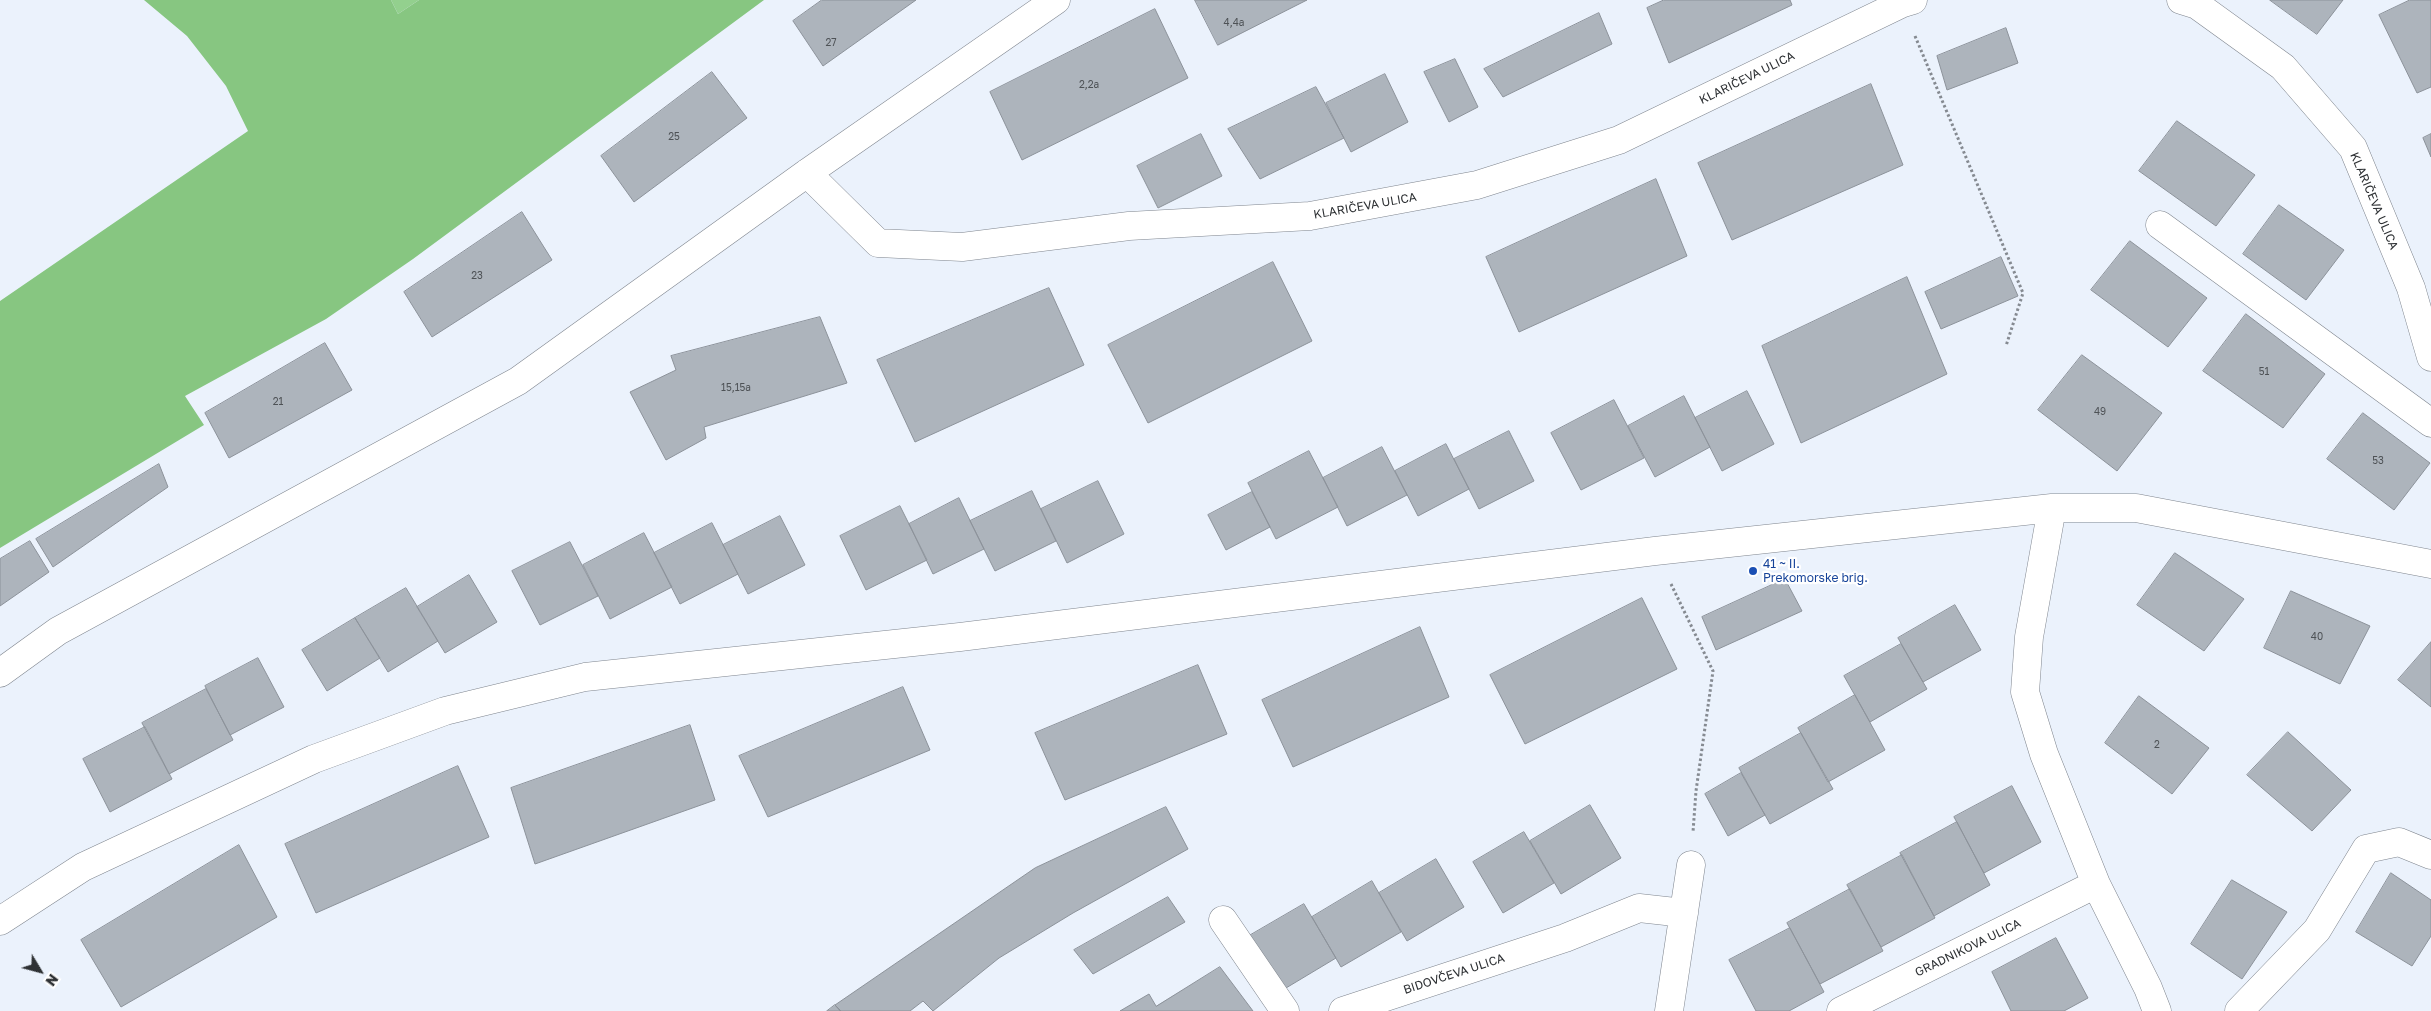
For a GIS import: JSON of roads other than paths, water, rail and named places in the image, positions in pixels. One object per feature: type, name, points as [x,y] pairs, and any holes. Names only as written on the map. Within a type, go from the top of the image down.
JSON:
[{"type":"street","points":[[0,673],[58,630],[518,381],[806,173],[1056,0]]},
{"type":"street","name":"KLARIČEVA ULICA","points":[[2181,0],[2196,6],[2283,67],[2353,148],[2411,288],[2431,357]]},
{"type":"street","name":"KLARIČEVA ULICA","points":[[806,173],[878,243],[962,247],[1129,226],[1310,216],[1477,185],[1619,140],[1908,2]]},
{"type":"street","points":[[2160,225],[2431,423]]},
{"type":"street","points":[[2052,508],[2029,637],[2025,692],[2044,754],[2096,884],[2148,988],[2156,1011]]},
{"type":"street","points":[[0,921],[83,867],[314,759],[445,711],[585,677],[960,637],[1655,551],[2052,508],[2136,508],[2431,564]]},
{"type":"street","points":[[2239,1011],[2317,930],[2366,849],[2398,842],[2431,855]]},
{"type":"street","points":[[1669,1011],[1691,865]]},
{"type":"street","name":"GRADNIKOVA ULICA","points":[[1840,1011],[2096,884]]},
{"type":"street","name":"BIDOVČEVA ULICA","points":[[1343,1011],[1565,938],[1639,908],[1684,913]]},
{"type":"street","points":[[1223,920],[1285,1011]]},
{"type":"place","name":"41 ~ II. Prekomorske brig.","points":[[1753,571]]}]
